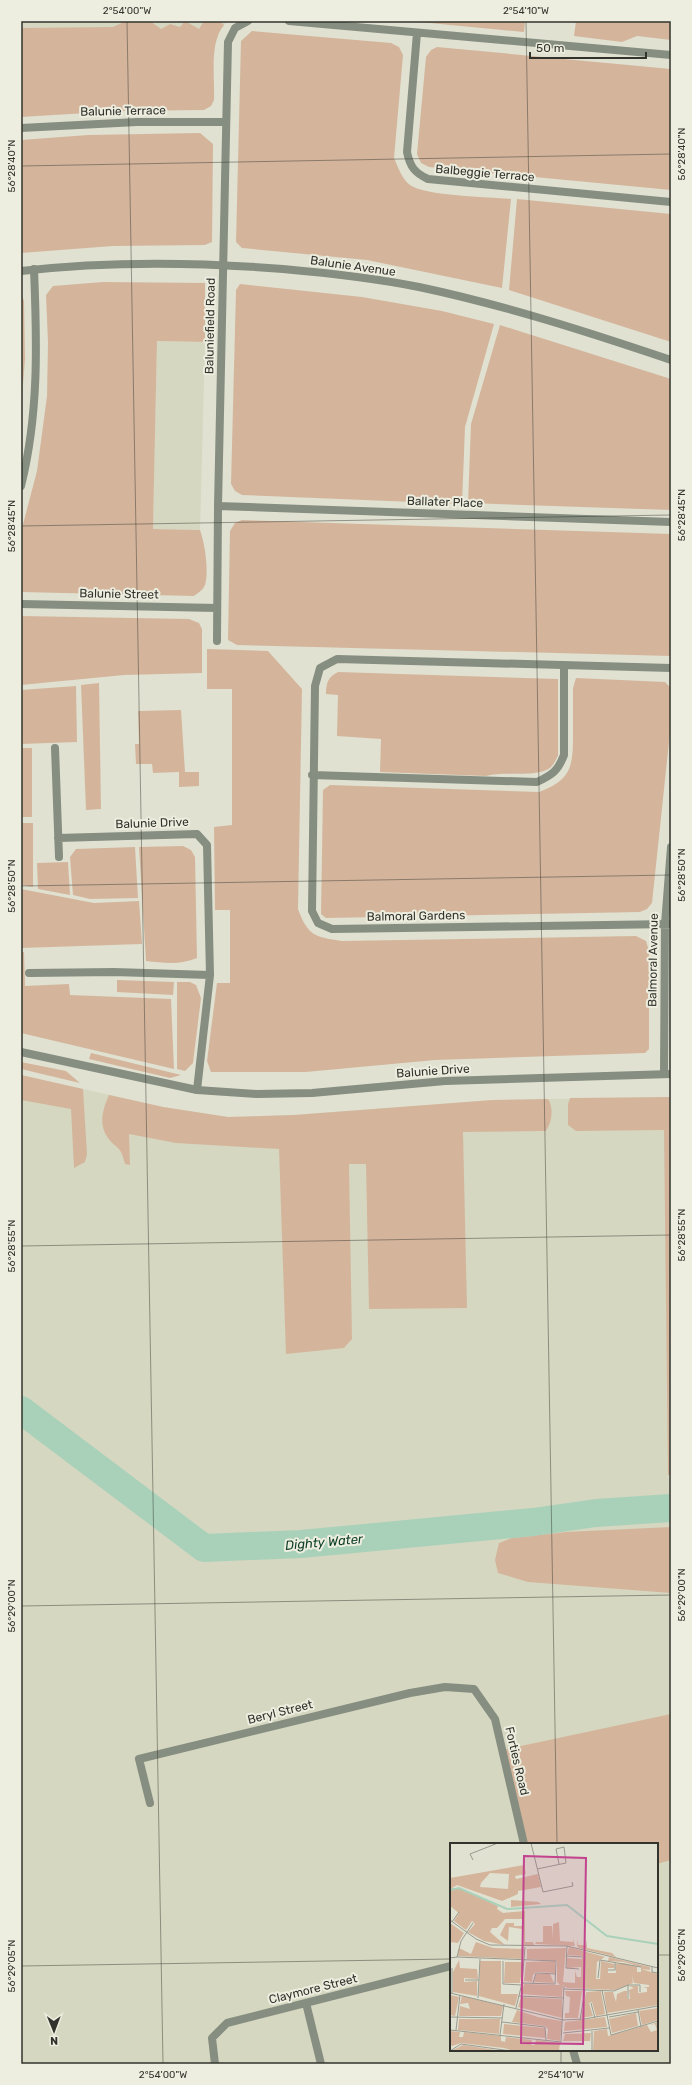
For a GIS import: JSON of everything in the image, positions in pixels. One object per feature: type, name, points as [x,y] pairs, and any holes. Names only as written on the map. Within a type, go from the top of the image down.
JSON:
[{"type":"street","name":"Baluniefield Road","points":[[217,641],[218,506],[228,42],[235,28],[248,21]]},
{"type":"street","points":[[288,21],[671,55]]},
{"type":"street","name":"Balbeggie Terrace","points":[[418,33],[407,152],[409,164],[417,174],[428,179],[671,202]]},
{"type":"street","name":"Balunie Terrace","points":[[21,128],[121,122],[226,122]]},
{"type":"street","name":"Balunie Avenue","points":[[21,270],[149,263],[224,264],[328,273],[418,287],[502,307],[671,360]]},
{"type":"street","points":[[21,486],[30,436],[35,395],[37,336],[34,269]]},
{"type":"street","name":"Ballater Place","points":[[218,506],[671,522]]},
{"type":"street","name":"Balunie Street","points":[[21,604],[217,608]]},
{"type":"street","name":"Balmoral Gardens","points":[[668,924],[332,929],[318,923],[312,911],[312,775],[315,686],[320,668],[337,659],[671,668]]},
{"type":"street","points":[[312,775],[537,782],[549,776],[559,767],[564,755],[564,665]]},
{"type":"street","points":[[55,748],[59,857]]},
{"type":"street","name":"Balunie Drive","points":[[58,838],[197,834],[207,845],[210,975],[197,1090]]},
{"type":"street","name":"Balmoral Avenue","points":[[667,1074],[668,924],[671,847]]},
{"type":"street","points":[[29,973],[114,972],[210,975]]},
{"type":"street","name":"Balunie Drive","points":[[21,1052],[197,1090],[256,1094],[304,1093],[445,1081],[667,1074]]},
{"type":"street","name":"Beryl Street","points":[[150,1804],[139,1759],[410,1693],[445,1687],[474,1689]]},
{"type":"street","name":"Forties Road","points":[[474,1689],[495,1719],[524,1843]]},
{"type":"street","name":"Claymore Street","points":[[215,2064],[212,2038],[227,2023],[450,1966]]},
{"type":"street","points":[[306,2003],[321,2064]]},
{"type":"street","points":[[574,2051],[577,2064]]},
{"type":"shaded area","points":[[21,21],[227,21],[217,33],[21,32]]},
{"type":"shaded area","points":[[126,21],[150,21],[161,29],[170,24],[180,27],[185,21],[199,29],[204,21],[219,21],[224,25],[219,32],[216,41],[214,61],[214,100],[211,106],[204,110],[120,111],[21,117],[21,28],[113,27]]},
{"type":"shaded area","points":[[409,21],[525,21],[524,32]]},
{"type":"shaded area","points":[[576,21],[671,21],[671,40],[637,36],[622,42],[574,36]]},
{"type":"shaded area","points":[[252,31],[391,43],[399,47],[403,55],[394,158],[402,176],[410,185],[418,189],[443,194],[511,199],[502,288],[367,260],[242,248],[236,242],[241,41]]},
{"type":"shaded area","points":[[437,47],[671,69],[671,190],[429,167],[421,163],[417,154],[426,57],[431,50]]},
{"type":"shaded area","points":[[200,133],[213,144],[212,242],[205,245],[113,246],[21,253],[21,140],[88,135]]},
{"type":"shaded area","points":[[517,199],[671,214],[671,342],[509,290]]},
{"type":"shaded area","points":[[103,282],[205,283],[205,342],[157,341],[153,529],[200,530],[206,558],[207,572],[205,585],[194,596],[21,592],[21,532],[37,471],[47,396],[48,343],[46,295],[53,286]]},
{"type":"shaded area","points":[[240,284],[362,297],[442,311],[494,324],[465,427],[462,504],[242,495],[235,491],[231,484],[236,290]]},
{"type":"shaded area","points":[[21,293],[24,301],[25,359],[21,410]]},
{"type":"shaded area","points":[[500,325],[671,379],[671,510],[468,503],[471,424]]},
{"type":"shaded area","points":[[157,341],[205,342],[200,530],[153,529]]},
{"type":"shaded area","points":[[242,520],[671,534],[671,656],[237,645],[228,640],[230,531],[235,523]]},
{"type":"shaded area","points":[[21,616],[189,619],[199,623],[202,629],[202,673],[124,675],[21,685]]},
{"type":"shaded area","points":[[207,649],[268,651],[302,689],[298,909],[305,925],[309,930],[314,934],[325,938],[342,941],[636,936],[646,941],[649,951],[649,1049],[645,1053],[435,1060],[306,1072],[211,1072],[207,1061],[217,983],[230,983],[230,910],[215,910],[214,827],[232,825],[232,689],[207,689]]},
{"type":"shaded area","points":[[338,672],[558,679],[558,756],[551,767],[546,770],[530,773],[486,776],[380,772],[381,739],[337,736],[338,695],[326,694],[326,687],[332,676]]},
{"type":"shaded area","points":[[576,678],[665,682],[671,688],[671,723],[652,903],[647,909],[640,912],[326,918],[321,914],[323,790],[330,785],[539,792],[558,783],[564,777],[571,764],[573,746],[573,688]]},
{"type":"shaded area","points":[[99,683],[101,809],[86,810],[81,685]]},
{"type":"shaded area","points":[[76,686],[77,742],[21,744],[21,690]]},
{"type":"shaded area","points":[[181,710],[185,772],[199,772],[199,786],[179,787],[179,772],[153,773],[152,764],[136,764],[135,744],[139,744],[138,711]]},
{"type":"shaded area","points":[[21,748],[32,748],[32,817],[21,817]]},
{"type":"shaded area","points":[[21,823],[33,823],[33,887],[21,885]]},
{"type":"shaded area","points":[[183,846],[191,850],[195,857],[197,958],[179,963],[146,961],[139,847]]},
{"type":"shaded area","points":[[135,847],[138,898],[90,899],[73,895],[70,857],[76,849]]},
{"type":"shaded area","points":[[68,862],[70,895],[38,889],[37,863]]},
{"type":"shaded area","points":[[21,889],[94,903],[139,901],[142,944],[21,948]]},
{"type":"shaded area","points":[[21,952],[24,952],[25,986],[69,984],[70,995],[171,999],[174,1069],[21,1033]]},
{"type":"shaded area","points":[[117,980],[174,982],[173,995],[117,992]]},
{"type":"shaded area","points":[[177,982],[190,982],[196,985],[201,998],[193,1063],[185,1071],[177,1069]]},
{"type":"shaded area","points":[[91,1053],[181,1075],[170,1078],[89,1059]]},
{"type":"shaded area","points":[[21,1062],[66,1071],[80,1083],[21,1069]]},
{"type":"shaded area","points":[[21,1075],[163,1107],[228,1117],[294,1115],[493,1100],[671,1097],[671,1475],[668,1476],[671,1484],[671,2064],[21,2064]]},
{"type":"shaded area","points":[[21,1075],[83,1089],[87,1154],[85,1162],[74,1168],[71,1109],[21,1100]]},
{"type":"shaded area","points":[[109,1095],[163,1107],[228,1117],[294,1115],[493,1100],[548,1099],[552,1115],[546,1131],[463,1132],[467,1308],[369,1309],[366,1164],[349,1164],[352,1339],[344,1348],[286,1354],[279,1149],[176,1143],[129,1134],[130,1165],[125,1164],[120,1150],[111,1142],[103,1128],[102,1116]]},
{"type":"shaded area","points":[[671,1097],[671,1475],[668,1475],[664,1130],[576,1131],[568,1125],[568,1104],[570,1098]]},
{"type":"shaded area","points":[[671,1527],[671,1593],[528,1582],[498,1573],[495,1560],[499,1543],[512,1538],[566,1532]]},
{"type":"shaded area","points":[[671,1714],[671,1860],[658,1864],[658,1843],[524,1843],[502,1750]]},
{"type":"waterway","name":"Dighty Water","points":[[21,1410],[204,1548],[301,1544],[533,1522],[596,1513],[671,1508]]}]
